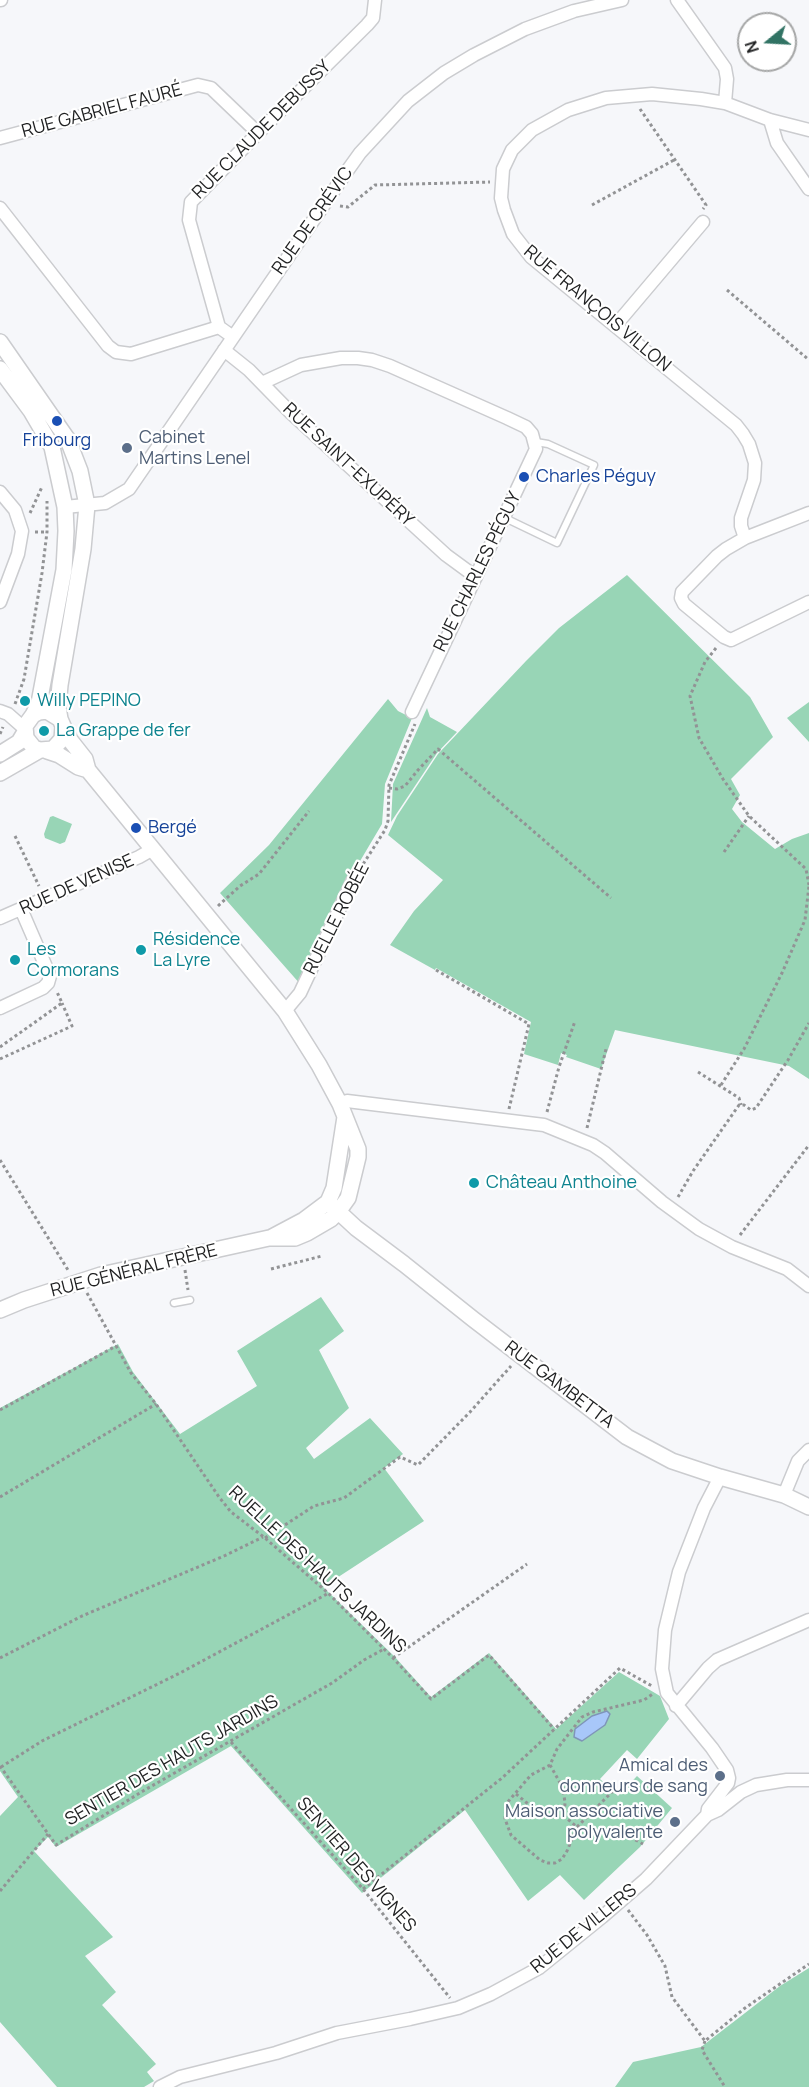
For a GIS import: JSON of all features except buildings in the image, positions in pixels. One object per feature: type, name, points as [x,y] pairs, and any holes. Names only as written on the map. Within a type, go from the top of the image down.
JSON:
[{"type":"street","name":"RUE CLAUDE DEBUSSY","points":[[219,327],[189,220],[190,202],[367,25],[373,18],[375,0]]},
{"type":"street","name":"RUE DE CRÉVIC","points":[[65,507],[112,500],[129,489],[360,153],[408,101],[444,73],[474,54],[525,29],[574,11],[622,0]]},
{"type":"street","points":[[677,0],[725,68],[727,79],[725,104]]},
{"type":"street","name":"RUE GABRIEL FAURÉ","points":[[0,138],[198,85],[212,88],[258,132]]},
{"type":"street","name":"RUE FRANÇOIS VILLON","points":[[745,538],[741,518],[754,480],[755,462],[743,434],[736,425],[531,257],[513,234],[501,198],[501,182],[507,158],[519,141],[532,130],[560,114],[606,98],[652,94],[725,104],[770,120],[809,130]]},
{"type":"street","points":[[770,120],[777,143],[809,189]]},
{"type":"street","points":[[0,208],[108,346],[116,352],[131,354],[219,327],[233,337]]},
{"type":"street","points":[[615,326],[702,223]]},
{"type":"street","points":[[0,342],[68,440],[80,471],[87,505],[83,549],[60,686],[58,707],[64,733],[58,745],[43,750],[0,773]]},
{"type":"street","name":"RUE SAINT-EXUPÉRY","points":[[224,350],[446,555],[476,577]]},
{"type":"street","points":[[262,383],[301,365],[341,358],[372,360],[526,427],[536,442]]},
{"type":"street","points":[[0,369],[31,411],[52,447],[65,507],[66,531],[64,570],[42,693],[19,742],[0,754]]},
{"type":"street","name":"RUE CHARLES PÉGUY","points":[[412,712],[505,518],[536,449],[536,442]]},
{"type":"street","points":[[0,492],[15,510],[21,531],[18,554],[0,602]]},
{"type":"street","points":[[809,513],[745,538],[717,556],[682,592],[681,598],[684,604],[724,637],[731,640],[809,602]]},
{"type":"street","points":[[33,715],[47,711],[62,723],[69,741],[85,759],[88,770],[285,1011],[319,1065],[342,1111]]},
{"type":"street","points":[[4,713],[25,731],[29,744],[59,755],[78,767],[88,770]]},
{"type":"street","name":"RUE DE VENISE","points":[[0,918],[153,849]]},
{"type":"street","name":"RUELLE ROBÉE","points":[[285,1011],[300,993],[353,880]]},
{"type":"street","points":[[0,1008],[43,988],[50,976],[21,909]]},
{"type":"street","points":[[333,1207],[342,1111],[347,1101],[544,1125],[605,1153],[670,1209],[699,1229],[732,1247],[787,1269],[809,1286]]},
{"type":"street","name":"RUE GÉNÉRAL FRÈRE","points":[[0,1310],[81,1281],[149,1263],[269,1238],[295,1238],[317,1228],[333,1207]]},
{"type":"street","name":"RUE GAMBETTA","points":[[333,1207],[356,1228],[473,1320],[627,1437],[672,1461],[784,1495],[809,1508]]},
{"type":"street","points":[[784,1495],[798,1461],[809,1450]]},
{"type":"street","points":[[707,1815],[708,1809],[728,1783],[727,1770],[667,1693],[662,1678],[662,1656],[665,1630],[679,1572],[704,1508],[720,1477]]},
{"type":"street","points":[[676,1706],[717,1660],[809,1620]]},
{"type":"street","name":"RUE DE VILLERS","points":[[160,2087],[180,2077],[276,2053],[337,2033],[458,2008],[491,1994],[539,1968],[646,1879],[707,1815],[718,1810],[741,1792],[756,1785],[787,1780],[809,1780]]},
{"type":"lane","points":[[505,518],[558,543],[594,465],[548,444],[536,442]]},
{"type":"lane","points":[[174,1303],[190,1300]]},
{"type":"path","points":[[630,95],[706,205],[699,215],[702,223]]},
{"type":"path","points":[[592,205],[674,160]]},
{"type":"path","points":[[356,202],[375,185],[501,182]]},
{"type":"path","points":[[727,290],[809,360]]},
{"type":"path","points":[[0,734],[4,713],[14,706],[24,679],[47,532],[43,487],[28,517],[20,523]]},
{"type":"path","points":[[721,1085],[744,1049],[782,973],[805,920],[809,886],[806,868],[748,816],[699,738],[690,696],[705,662],[724,637]]},
{"type":"path","name":"RUELLE ROBÉE","points":[[353,880],[385,830],[388,820],[388,788],[417,719],[412,712]]},
{"type":"path","points":[[388,788],[397,789],[405,786],[438,749],[611,898]]},
{"type":"path","points":[[207,915],[240,886],[259,874],[309,811]]},
{"type":"path","points":[[724,852],[748,816]]},
{"type":"path","points":[[15,836],[45,899]]},
{"type":"path","points":[[436,969],[530,1024],[507,1120]]},
{"type":"path","points":[[0,1059],[72,1026],[50,976]]},
{"type":"path","points":[[0,1047],[62,1004]]},
{"type":"path","points":[[544,1125],[558,1067],[575,1021]]},
{"type":"path","points":[[698,1072],[739,1098],[741,1105],[751,1110],[756,1108],[809,1023]]},
{"type":"path","points":[[583,1142],[606,1049]]},
{"type":"path","points":[[670,1209],[741,1105]]},
{"type":"path","points":[[732,1247],[809,1145]]},
{"type":"path","points":[[0,1160],[62,1259]]},
{"type":"path","points":[[271,1269],[322,1256]]},
{"type":"path","points":[[186,1276],[189,1291]]},
{"type":"path","name":"RUELLE DES HAUTS JARDINS","points":[[81,1281],[131,1373],[156,1404],[231,1512],[328,1593],[431,1699],[489,1655],[554,1729]]},
{"type":"path","points":[[0,1410],[116,1346]]},
{"type":"path","points":[[0,1658],[82,1616],[264,1538],[314,1506],[344,1498],[402,1456],[418,1465],[470,1412],[519,1354]]},
{"type":"path","points":[[0,1497],[156,1404]]},
{"type":"path","points":[[393,1658],[526,1564]]},
{"type":"path","points":[[0,1767],[42,1741],[180,1673],[328,1593]]},
{"type":"path","name":"SENTIER DES HAUTS JARDINS","points":[[0,1767],[56,1845],[143,1791],[332,1683],[384,1649]]},
{"type":"path","points":[[363,1890],[502,1778],[620,1668],[656,1688],[655,1693],[644,1700],[593,1712],[582,1717],[557,1749],[550,1765],[536,1771],[506,1804],[504,1811],[507,1828],[511,1835],[540,1860],[555,1863],[562,1859],[577,1827],[613,1791]]},
{"type":"path","name":"SENTIER DES VIGNES","points":[[231,1742],[363,1890],[458,2008]]},
{"type":"path","points":[[550,1765],[563,1788],[564,1816]]},
{"type":"path","points":[[516,1793],[538,1812],[549,1817],[564,1816],[577,1827],[630,1837],[643,1844]]},
{"type":"path","points":[[0,1891],[48,1834]]},
{"type":"path","points":[[629,1910],[665,1966],[672,1997],[705,2041]]},
{"type":"path","points":[[725,2087],[702,2050],[705,2041],[745,2008],[809,1964]]},
{"type":"green space","points":[[627,575],[750,697],[773,737],[731,779],[740,795],[732,809],[742,822],[775,849],[792,839],[809,833],[809,1079],[789,1066],[615,1030],[601,1069],[566,1057],[567,1055],[561,1053],[558,1065],[524,1054],[531,1022],[436,968],[435,970],[390,945],[414,911],[443,880],[388,835],[397,816],[438,754],[526,661],[559,628]]},
{"type":"green space","points":[[388,699],[398,711],[412,718],[385,784],[382,824],[350,878],[301,985],[220,893],[269,845]]},
{"type":"green space","points":[[809,702],[809,742],[787,718]]},
{"type":"green space","points":[[427,708],[430,717],[457,732],[437,753],[391,822],[393,784]]},
{"type":"green space","points":[[53,816],[72,824],[65,842],[60,844],[45,838],[44,834],[50,817]]},
{"type":"green space","points":[[321,1297],[344,1331],[319,1350],[349,1408],[306,1448],[314,1459],[370,1418],[403,1454],[384,1468],[424,1521],[323,1587],[395,1657],[431,1697],[489,1653],[556,1729],[619,1672],[660,1696],[669,1719],[637,1759],[627,1750],[600,1779],[618,1796],[637,1776],[672,1808],[640,1847],[584,1900],[560,1875],[528,1901],[465,1810],[362,1893],[231,1746],[56,1847],[48,1837],[34,1851],[113,1937],[85,1956],[116,1992],[102,2005],[156,2064],[147,2072],[154,2081],[144,2087],[57,2087],[0,2022],[0,1816],[18,1797],[0,1771],[0,1408],[118,1344],[133,1372],[180,1434],[257,1386],[237,1351]]},
{"type":"green space","points":[[809,1968],[809,2087],[615,2087],[633,2062],[701,2047],[780,1986]]},
{"type":"water","points":[[607,1711],[610,1714],[605,1725],[582,1741],[574,1737],[575,1729],[592,1716]]},
{"type":"place","name":"Fribourg","points":[[57,421]]},
{"type":"place","name":"Cabinet Martins Lenel","points":[[127,448]]},
{"type":"place","name":"Charles Péguy","points":[[524,477]]},
{"type":"place","name":"Willy PEPINO","points":[[25,701]]},
{"type":"place","name":"La Grappe de fer","points":[[44,731]]},
{"type":"place","name":"Bergé","points":[[136,828]]},
{"type":"place","name":"Résidence La Lyre","points":[[141,950]]},
{"type":"place","name":"Les Cormorans","points":[[15,960]]},
{"type":"place","name":"Château Anthoine","points":[[474,1183]]},
{"type":"place","name":"Amical des donneurs de sang","points":[[720,1776]]},
{"type":"place","name":"Maison associative polyvalente","points":[[675,1822]]}]
